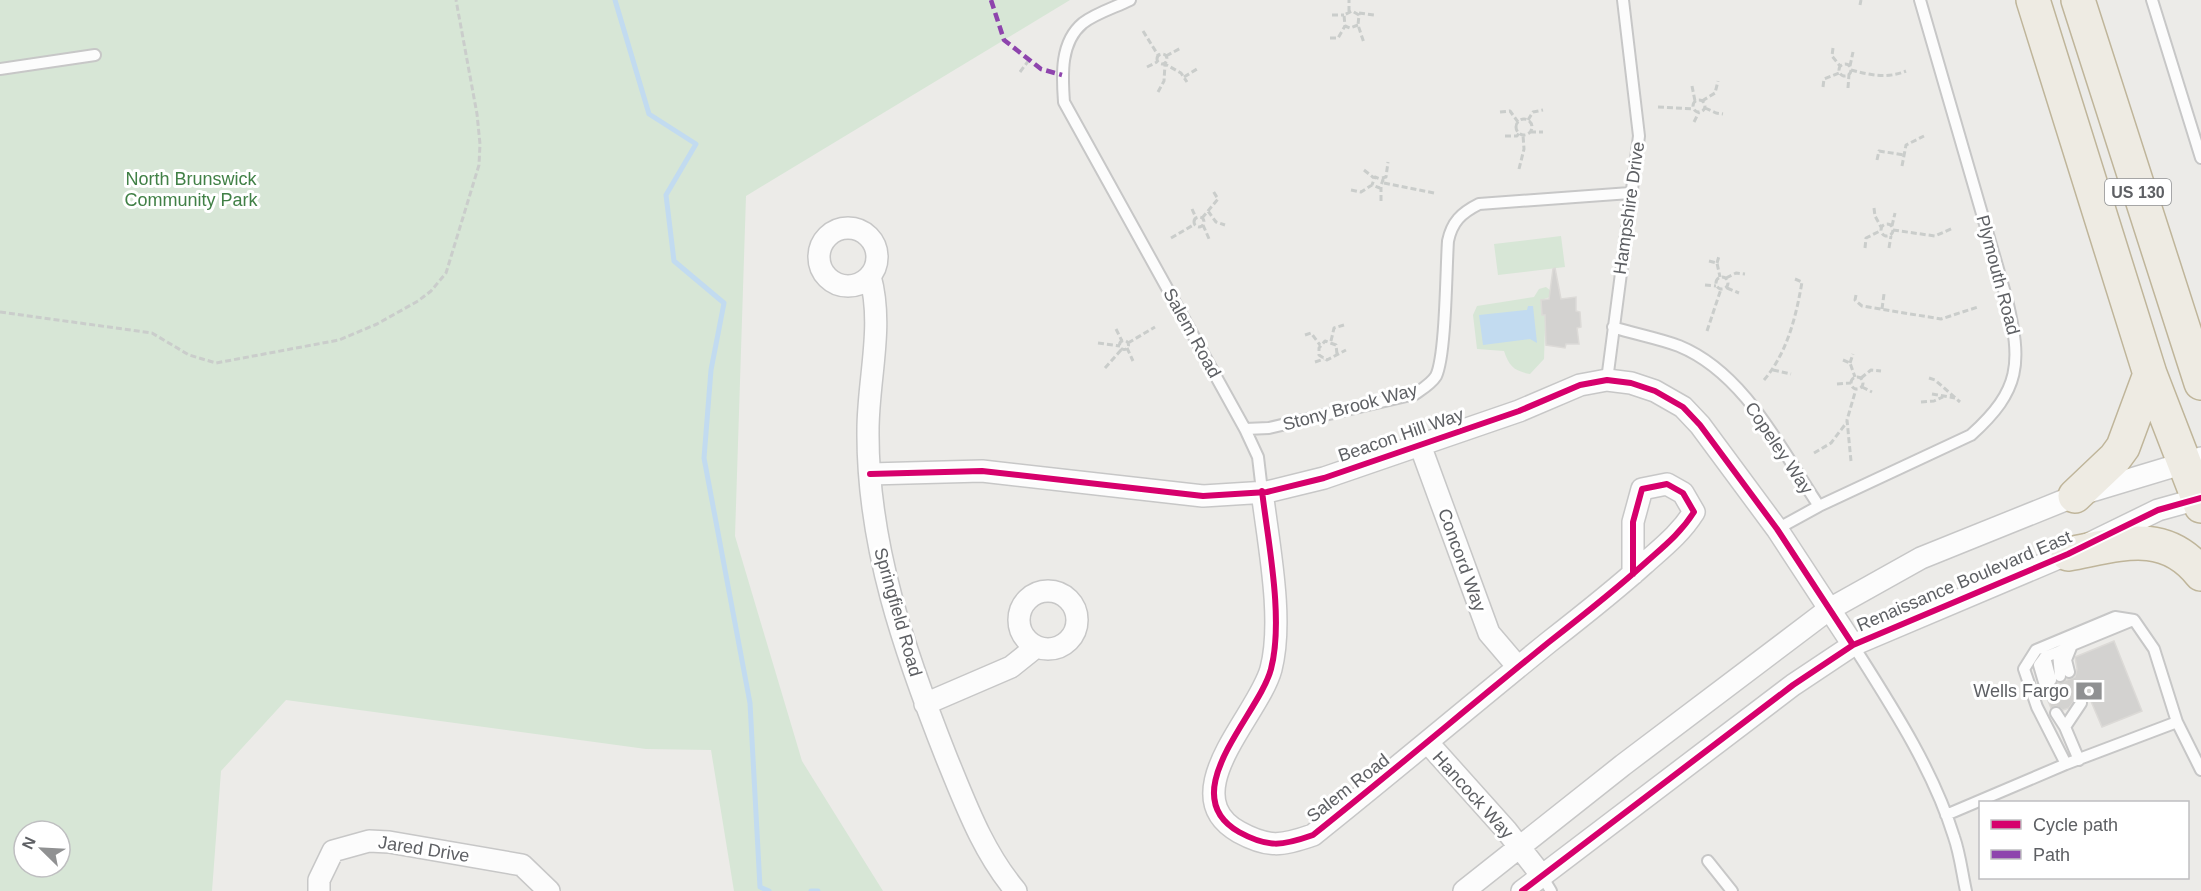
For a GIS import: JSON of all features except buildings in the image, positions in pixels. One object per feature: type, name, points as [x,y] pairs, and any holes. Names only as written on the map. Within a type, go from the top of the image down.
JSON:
[{"type":"highway","name":"US 130","points":[[2033,0],[2150,374],[2193,460],[2200,501]]},
{"type":"highway","name":"US 130","points":[[2078,0],[2195,348],[2201,383]]},
{"type":"highway","points":[[2074,496],[2115,458],[2122,447],[2150,374]]},
{"type":"highway","points":[[2068,554],[2135,541],[2162,543],[2194,565],[2201,574]]},
{"type":"street","name":"Springfield Road","points":[[870,276],[875,296],[876,320],[868,429],[870,474],[874,529],[886,585],[925,704],[977,832],[1001,874],[1016,891]]},
{"type":"street","name":"Beacon Hill Way","points":[[870,474],[982,471],[1203,496],[1262,491],[1324,478],[1519,411],[1580,385],[1607,380],[1631,383],[1655,391],[1683,407],[1700,425],[1777,529],[1828,610],[1854,645]]},
{"type":"street","name":"Concord Way","points":[[1420,445],[1489,633],[1518,667]]},
{"type":"street","name":"Renaissance Boulevard East","points":[[1464,891],[1519,846],[1828,610],[1921,558],[2074,496],[2193,460]]},
{"type":"street","name":"Salem Road","points":[[1262,491],[1273,578],[1275,627],[1271,668],[1260,696],[1223,754],[1216,775],[1213,796],[1220,814],[1233,828],[1251,838],[1272,845],[1291,843],[1312,835],[1633,574]]},
{"type":"street","name":"Renaissance Boulevard East","points":[[1522,891],[1546,883],[1793,685],[1854,645],[2068,554],[2158,510],[2200,501]]},
{"type":"street","points":[[925,704],[1011,667],[1036,647]]},
{"type":"street","name":"Hancock Way","points":[[1428,743],[1519,846],[1546,883]]},
{"type":"street","name":"Jared Drive","points":[[319,891],[319,880],[333,850],[369,841],[522,865],[549,891]]},
{"type":"lane","name":"Salem Road","points":[[1130,0],[1083,23],[1066,49],[1062,75],[1064,102],[1245,429],[1258,457],[1262,491]]},
{"type":"lane","name":"Hampshire Drive","points":[[1607,380],[1639,136],[1623,0]]},
{"type":"lane","name":"Plymouth Road","points":[[1777,529],[1819,506],[1971,435],[1991,416],[2006,395],[2016,369],[2016,339],[2007,300],[1920,0]]},
{"type":"lane","points":[[2152,0],[2201,158]]},
{"type":"lane","points":[[0,69],[95,55]]},
{"type":"lane","name":"Stony Brook Way","points":[[1245,429],[1269,428],[1403,396],[1426,387],[1436,376],[1440,356],[1451,227],[1468,210],[1479,204],[1630,193]]},
{"type":"lane","name":"Copeley Way","points":[[1613,327],[1680,346],[1707,363],[1736,388],[1756,411],[1819,506]]},
{"type":"lane","points":[[2066,764],[2037,707],[2024,669],[2037,651],[2115,617],[2134,620],[2154,649],[2177,722],[2201,770]]},
{"type":"lane","points":[[2056,677],[2046,657],[2134,620]]},
{"type":"lane","points":[[1854,645],[1891,706],[1939,796],[1955,838],[1966,891]]},
{"type":"lane","points":[[2056,677],[2072,645]]},
{"type":"lane","points":[[2056,677],[2058,652]]},
{"type":"lane","points":[[2065,727],[2081,703]]},
{"type":"lane","points":[[2063,710],[2065,727],[2079,760]]},
{"type":"lane","points":[[1946,815],[2066,764],[2177,722]]},
{"type":"lane","points":[[1708,861],[1732,891]]},
{"type":"path","points":[[0,312],[152,333],[189,355],[216,363],[339,340],[377,324],[418,301],[431,291],[446,273],[479,165],[480,144],[477,114],[456,0]]},
{"type":"path","points":[[1349,0],[1349,12]]},
{"type":"path","points":[[1860,5],[1861,0]]},
{"type":"path","points":[[1332,15],[1344,15],[1349,12],[1374,15]]},
{"type":"path","points":[[1357,13],[1364,43]]},
{"type":"path","points":[[1330,38],[1338,38],[1345,26],[1344,15]]},
{"type":"path","points":[[1345,26],[1350,28],[1358,25]]},
{"type":"path","points":[[1143,31],[1159,55],[1166,56],[1181,48]]},
{"type":"path","points":[[1833,48],[1832,56],[1840,66],[1839,73]]},
{"type":"path","points":[[1848,88],[1853,52]]},
{"type":"path","points":[[1157,62],[1159,55]]},
{"type":"path","points":[[1158,92],[1164,81],[1166,56]]},
{"type":"path","points":[[1020,72],[1029,60]]},
{"type":"path","points":[[1147,67],[1157,62],[1164,64],[1184,77],[1187,82]]},
{"type":"path","points":[[1840,66],[1845,63],[1850,70],[1871,75],[1894,76],[1906,71]]},
{"type":"path","points":[[1184,77],[1197,69]]},
{"type":"path","points":[[1823,87],[1824,79],[1839,73],[1843,76],[1850,70]]},
{"type":"path","points":[[1695,101],[1702,101],[1715,93],[1718,81]]},
{"type":"path","points":[[1692,86],[1694,109]]},
{"type":"path","points":[[1702,101],[1705,108],[1716,114],[1723,114]]},
{"type":"path","points":[[1658,107],[1694,109],[1699,112]]},
{"type":"path","points":[[1694,122],[1699,112],[1705,108]]},
{"type":"path","points":[[1518,122],[1528,120],[1533,111],[1544,110]]},
{"type":"path","points":[[1500,112],[1510,111],[1518,122]]},
{"type":"path","points":[[1528,120],[1532,127],[1530,132]]},
{"type":"path","points":[[1518,122],[1516,128],[1521,134],[1524,149],[1519,169]]},
{"type":"path","points":[[1505,136],[1543,132]]},
{"type":"path","points":[[1902,166],[1906,145],[1924,136]]},
{"type":"path","points":[[1877,160],[1879,151],[1904,155]]},
{"type":"path","points":[[1364,170],[1374,178],[1386,177],[1388,162]]},
{"type":"path","points":[[1372,185],[1374,178]]},
{"type":"path","points":[[1381,201],[1382,178]]},
{"type":"path","points":[[1351,190],[1361,192],[1372,185],[1382,185],[1434,193]]},
{"type":"path","points":[[1210,241],[1202,218],[1218,199],[1213,191]]},
{"type":"path","points":[[1874,208],[1884,236],[1891,236]]},
{"type":"path","points":[[1192,209],[1196,218],[1195,224]]},
{"type":"path","points":[[1208,211],[1216,222],[1225,225]]},
{"type":"path","points":[[1889,249],[1895,213]]},
{"type":"path","points":[[1196,218],[1202,218]]},
{"type":"path","points":[[1171,238],[1195,224],[1203,225]]},
{"type":"path","points":[[1865,248],[1866,238],[1886,224],[1893,228],[1935,236],[1953,228]]},
{"type":"path","points":[[1716,286],[1720,277],[1717,263],[1719,256]]},
{"type":"path","points":[[1709,261],[1717,263]]},
{"type":"path","points":[[1720,277],[1726,278],[1736,273],[1745,274]]},
{"type":"path","points":[[1726,278],[1729,282],[1727,288]]},
{"type":"path","points":[[1764,380],[1773,370],[1784,349],[1797,307],[1802,282],[1795,279]]},
{"type":"path","points":[[1705,285],[1721,289],[1727,288],[1739,293]]},
{"type":"path","points":[[1707,331],[1721,289]]},
{"type":"path","points":[[1882,309],[1884,294]]},
{"type":"path","points":[[1856,296],[1855,300],[1862,306],[1941,319],[1978,307]]},
{"type":"path","points":[[1331,341],[1334,328],[1344,324]]},
{"type":"path","points":[[1122,342],[1128,343],[1155,327]]},
{"type":"path","points":[[1105,368],[1121,348],[1122,342],[1116,329]]},
{"type":"path","points":[[1305,335],[1311,333],[1320,345]]},
{"type":"path","points":[[1324,359],[1318,351],[1320,345],[1325,341],[1331,341],[1336,345],[1337,354]]},
{"type":"path","points":[[1098,343],[1127,348]]},
{"type":"path","points":[[1128,343],[1127,348],[1133,361]]},
{"type":"path","points":[[1315,362],[1330,360],[1346,350]]},
{"type":"path","points":[[1853,354],[1850,363],[1855,376]]},
{"type":"path","points":[[1842,360],[1850,363]]},
{"type":"path","points":[[1773,370],[1791,374]]},
{"type":"path","points":[[1861,378],[1871,370],[1881,371]]},
{"type":"path","points":[[1855,376],[1861,378]]},
{"type":"path","points":[[1851,383],[1855,376]]},
{"type":"path","points":[[1861,378],[1862,387]]},
{"type":"path","points":[[1929,378],[1935,380],[1960,402]]},
{"type":"path","points":[[1837,384],[1851,383]]},
{"type":"path","points":[[1851,383],[1856,389]]},
{"type":"path","points":[[1856,389],[1862,387],[1872,392]]},
{"type":"path","points":[[1814,453],[1831,443],[1847,420],[1856,389]]},
{"type":"path","points":[[1932,394],[1956,399]]},
{"type":"path","points":[[1921,402],[1934,401],[1944,396]]},
{"type":"path","points":[[1847,420],[1851,460]]},
{"type":"green space","name":"North Brunswick Community Park","points":[[0,0],[1070,0],[746,196],[735,536],[802,761],[883,891],[734,891],[711,750],[646,749],[286,700],[221,771],[212,891],[0,891]]},
{"type":"green space","points":[[1561,236],[1565,267],[1498,275],[1494,244]]},
{"type":"green space","points":[[1546,287],[1556,295],[1541,300],[1542,314],[1551,314],[1552,328],[1545,329],[1544,359],[1530,374],[1513,367],[1504,351],[1477,349],[1473,315],[1477,306],[1534,297],[1539,289]]},
{"type":"water","points":[[1528,306],[1533,306],[1537,343],[1530,339],[1483,345],[1479,315],[1527,310]]},
{"type":"waterway","points":[[615,0],[649,114],[696,144],[666,195],[674,261],[724,303],[711,370],[704,458],[750,703],[760,887],[769,891]]},
{"type":"waterway","points":[[811,891],[818,891]]},
{"type":"marked path","points":[[991,0],[1004,40],[1041,69],[1062,75]]},
{"type":"cycle path","points":[[870,474],[982,471],[1203,496],[1267,492],[1324,478],[1519,411],[1580,385],[1607,380],[1631,383],[1655,391],[1683,407],[1700,425],[1777,529],[1853,645]]},
{"type":"cycle path","points":[[1262,491],[1274,580],[1275,649],[1271,669],[1263,688],[1225,754],[1217,776],[1214,797],[1221,816],[1239,832],[1258,841],[1275,844],[1313,835],[1609,594],[1632,574],[1644,564],[1658,552],[1683,527],[1694,512],[1683,493],[1667,484],[1642,489],[1633,522],[1633,574]]},
{"type":"cycle path","points":[[1522,891],[1793,685],[1853,645],[2068,554],[2158,510],[2201,498]]},
{"type":"place","name":"Wells Fargo","points":[[2089,691]]}]
